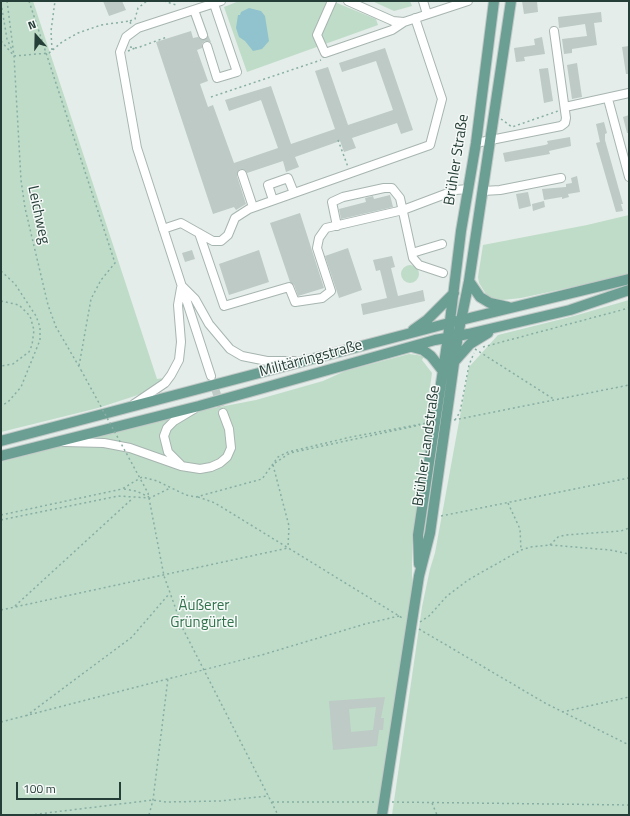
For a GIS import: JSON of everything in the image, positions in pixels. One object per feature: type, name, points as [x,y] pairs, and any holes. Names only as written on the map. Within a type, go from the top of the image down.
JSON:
[{"type":"main road","name":"Brühler Straße","points":[[449,323],[476,143],[494,1]]},
{"type":"main road","name":"Brühler Straße","points":[[462,320],[511,1]]},
{"type":"main road","points":[[468,189],[483,191]]},
{"type":"main road","name":"Militärringstraße","points":[[1,441],[449,323],[629,279]]},
{"type":"main road","points":[[469,281],[480,297],[490,303],[510,308]]},
{"type":"main road","name":"Militärringstraße","points":[[1,456],[199,406],[410,347],[570,310],[629,290]]},
{"type":"main road","points":[[407,334],[427,320],[454,293]]},
{"type":"main road","name":"Brühler Landstraße","points":[[382,815],[415,624],[419,576],[418,535],[442,370],[453,336],[462,320]]},
{"type":"main road","name":"Brühler Landstraße","points":[[419,576],[430,533],[454,362],[453,336],[449,323]]},
{"type":"main road","points":[[454,362],[470,344],[497,327]]},
{"type":"main road","points":[[410,347],[423,350],[431,356],[442,370]]},
{"type":"street","points":[[332,1],[317,35],[325,52],[392,30],[404,22],[415,18],[468,1]]},
{"type":"street","points":[[348,1],[393,21],[404,22]]},
{"type":"street","points":[[423,1],[427,14]]},
{"type":"street","points":[[207,46],[218,78],[236,72],[216,2],[138,28],[126,36],[121,45],[120,52],[137,148],[211,376]]},
{"type":"street","points":[[194,10],[203,35]]},
{"type":"street","points":[[163,229],[181,223],[213,241],[221,241],[228,235],[235,218],[253,207],[430,145],[442,98],[415,18]]},
{"type":"street","points":[[476,143],[561,126],[565,123],[565,108],[554,31]]},
{"type":"street","points":[[565,108],[629,93]]},
{"type":"street","points":[[608,99],[629,177]]},
{"type":"street","points":[[242,174],[253,207]]},
{"type":"street","points":[[273,200],[268,185],[288,178],[294,193]]},
{"type":"street","name":"Brühler Straße","points":[[483,191],[500,190],[561,178]]},
{"type":"street","points":[[337,226],[332,202],[343,197],[384,188],[392,188],[400,198],[413,258],[420,265],[443,273]]},
{"type":"street","points":[[199,233],[224,306],[289,287],[295,302],[322,298],[331,291],[317,248],[319,238],[326,228],[403,210],[456,190],[468,189]]},
{"type":"street","points":[[412,252],[442,244]]},
{"type":"street","points":[[181,285],[195,299],[209,324],[230,349],[242,356],[267,361],[305,361]]},
{"type":"street","points":[[123,410],[161,386],[171,375],[176,366],[180,353],[178,305],[181,285]]},
{"type":"street","points":[[181,466],[168,452],[164,436],[167,428],[174,421],[199,406]]},
{"type":"street","points":[[59,442],[104,443],[130,448],[181,466],[200,469],[211,467],[220,463],[227,457],[231,448],[231,439],[224,413]]},
{"type":"path","name":"Leichweg","points":[[7,1],[14,56],[21,180],[25,208],[48,305],[56,327],[79,366],[148,493],[164,576],[169,594],[183,630],[278,815]]},
{"type":"path","points":[[29,1],[115,263],[101,280],[91,299],[79,366]]},
{"type":"path","points":[[52,50],[51,31],[55,1]]},
{"type":"path","points":[[1,41],[14,56],[45,52],[49,53],[62,42],[78,33],[101,25],[135,19],[138,8],[147,1]]},
{"type":"path","points":[[164,1],[176,5],[180,14]]},
{"type":"path","name":"Leichweg","points":[[1,3],[7,39],[14,56]]},
{"type":"path","points":[[130,21],[133,32]]},
{"type":"path","points":[[121,45],[137,48],[166,37]]},
{"type":"path","points":[[211,97],[322,59],[325,52]]},
{"type":"path","points":[[499,119],[502,119],[512,126],[565,108]]},
{"type":"path","points":[[338,140],[350,173]]},
{"type":"path","points":[[1,272],[15,284],[36,316],[40,327],[40,340],[21,387],[8,402],[1,406]]},
{"type":"path","points":[[1,300],[19,305],[30,316],[34,330],[32,345],[29,352],[13,364],[1,366]]},
{"type":"path","points":[[629,308],[500,341],[475,350],[469,365],[460,412],[454,420],[629,385]]},
{"type":"path","points":[[475,350],[555,400]]},
{"type":"path","points":[[196,497],[262,479],[278,457],[288,452],[351,437],[427,423],[290,454],[273,464]]},
{"type":"path","points":[[273,464],[289,526],[288,548]]},
{"type":"path","points":[[1,515],[122,489],[142,477],[186,495],[215,503],[400,616],[562,712],[629,745]]},
{"type":"path","points":[[440,516],[629,478]]},
{"type":"path","points":[[1,520],[118,496],[150,498],[171,488]]},
{"type":"path","points":[[122,489],[136,491],[150,498]]},
{"type":"path","points":[[14,607],[134,497]]},
{"type":"path","points":[[508,503],[520,529],[521,550]]},
{"type":"path","points":[[550,545],[558,537],[565,535],[621,531],[629,528]]},
{"type":"path","points":[[415,624],[429,616],[447,596],[468,580],[521,550],[531,547],[550,545],[610,550],[629,554]]},
{"type":"path","points":[[1,610],[288,548]]},
{"type":"path","points":[[25,717],[132,637],[169,594]]},
{"type":"path","points":[[1,722],[265,654],[365,624],[400,616]]},
{"type":"path","points":[[149,815],[153,800],[168,678]]},
{"type":"path","points":[[562,712],[629,697]]},
{"type":"path","points":[[30,815],[153,800],[166,802],[220,802],[269,796]]},
{"type":"path","points":[[272,802],[629,805]]},
{"type":"path","points":[[432,803],[437,815]]},
{"type":"green space","points":[[1,1],[33,1],[157,379],[164,378],[147,392],[98,408],[1,432]]},
{"type":"green space","points":[[239,1],[332,1],[376,19],[378,25],[247,72],[224,7]]},
{"type":"green space","points":[[372,1],[410,1],[412,6],[394,11]]},
{"type":"green space","points":[[629,215],[629,275],[521,298],[493,301],[485,298],[486,294],[479,283],[478,277],[483,245],[587,225]]},
{"type":"green space","points":[[406,265],[414,265],[419,270],[417,281],[414,283],[406,283],[401,278],[401,270]]},
{"type":"green space","points":[[629,300],[629,815],[392,815],[422,607],[435,553],[469,367],[498,335],[574,316]]},
{"type":"green space","name":"Äußerer Grüngürtel","points":[[409,354],[424,356],[422,360],[432,373],[424,430],[429,430],[412,545],[412,589],[378,815],[1,815],[1,462],[178,415],[256,400],[323,381],[345,371]]},
{"type":"water","points":[[249,8],[261,11],[265,16],[269,41],[262,49],[253,51],[245,41],[239,37],[236,28],[238,15]]},
{"type":"building","points":[[103,1],[122,1],[126,10],[109,16]]},
{"type":"building","points":[[522,1],[537,1],[538,12],[524,14]]},
{"type":"building","points":[[601,12],[602,22],[594,23],[597,45],[572,49],[572,53],[564,54],[562,39],[587,36],[585,24],[559,28],[558,17]]},
{"type":"building","points":[[191,31],[193,38],[198,37],[204,40],[208,35],[211,42],[205,41],[202,44],[202,48],[197,50],[208,81],[200,84],[208,107],[213,105],[234,163],[278,148],[261,100],[229,111],[225,100],[271,86],[291,144],[335,129],[315,71],[328,67],[348,125],[393,110],[376,61],[342,72],[339,63],[385,48],[413,130],[401,134],[397,123],[352,138],[356,148],[344,152],[340,141],[295,157],[299,167],[286,172],[283,161],[247,173],[245,170],[240,169],[237,176],[246,204],[236,210],[234,207],[213,214],[156,42]]},
{"type":"building","points":[[542,37],[545,54],[524,57],[525,61],[516,62],[514,48],[535,45],[534,39]]},
{"type":"building","points":[[629,46],[629,74],[626,74],[622,47]]},
{"type":"building","points":[[577,63],[582,97],[572,99],[567,65]]},
{"type":"building","points":[[548,68],[553,101],[544,103],[539,69]]},
{"type":"building","points":[[629,115],[629,133],[627,133],[623,117]]},
{"type":"building","points":[[604,122],[607,133],[605,134],[605,140],[623,204],[621,204],[623,211],[616,212],[596,143],[600,142],[596,124]]},
{"type":"building","points":[[570,137],[571,146],[549,151],[550,154],[505,162],[503,153],[545,145],[548,144],[547,141]]},
{"type":"building","points":[[577,176],[580,192],[568,194],[569,197],[562,199],[562,197],[544,200],[542,189],[566,187],[566,184],[572,183],[571,178]]},
{"type":"building","points":[[528,192],[531,206],[519,209],[516,194]]},
{"type":"building","points":[[390,195],[393,207],[341,219],[339,209],[366,202],[365,198],[373,196],[374,199]]},
{"type":"building","points":[[544,201],[545,207],[533,211],[532,204]]},
{"type":"building","points":[[300,213],[324,288],[298,296],[294,285],[290,282],[270,223]]},
{"type":"building","points":[[348,248],[362,290],[339,298],[325,256]]},
{"type":"building","points":[[192,250],[195,259],[185,262],[182,253]]},
{"type":"building","points":[[259,250],[269,282],[229,295],[219,264]]},
{"type":"building","points":[[392,256],[395,267],[391,268],[398,296],[423,290],[425,301],[363,315],[361,304],[387,298],[380,270],[376,271],[373,260]]},
{"type":"building","points":[[385,697],[381,718],[384,718],[383,730],[379,730],[377,746],[333,750],[329,701]],"holes":[[[376,707],[373,730],[351,732],[349,709]]]},
{"type":"tunnel","points":[[211,376],[223,413]]}]
